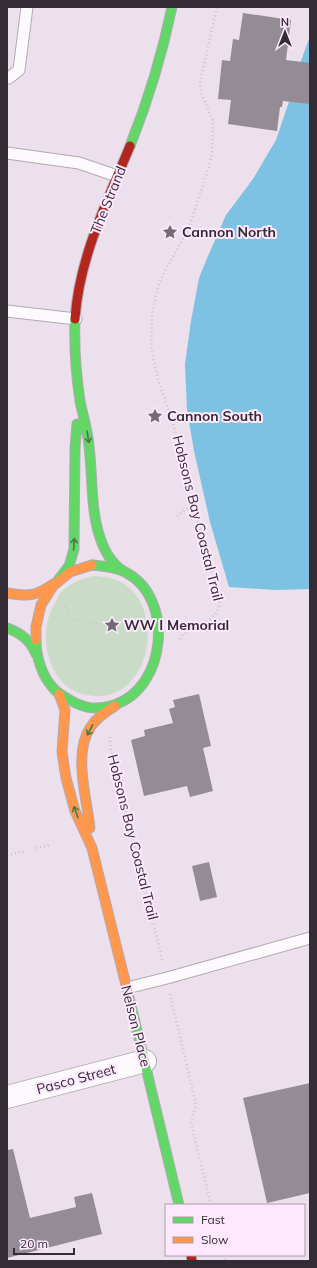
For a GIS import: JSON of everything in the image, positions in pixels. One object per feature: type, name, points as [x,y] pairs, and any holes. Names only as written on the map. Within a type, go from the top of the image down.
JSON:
[{"type":"street","name":"The Strand","points":[[127,573],[110,560],[100,538],[96,516],[88,437],[80,399],[75,339],[76,303],[83,266],[95,231],[150,96],[163,49],[172,7]]},
{"type":"street","name":"The Strand","points":[[58,580],[68,568],[74,549],[75,448],[80,399]]},
{"type":"street","points":[[7,593],[28,595],[38,594],[74,570],[92,565],[114,568],[127,573],[143,586],[151,600],[159,625],[159,642],[154,666],[146,681],[132,696],[118,704],[103,708],[90,708],[71,702],[59,694],[46,680],[40,668],[33,646],[28,638],[19,632],[7,628]]},
{"type":"street","points":[[36,654],[36,633],[40,610],[45,597],[58,580]]},
{"type":"street","name":"Nelson Place","points":[[59,694],[65,710],[62,752],[66,778],[75,810],[92,848]]},
{"type":"street","name":"Nelson Place","points":[[118,704],[103,713],[93,723],[86,738],[82,754],[82,767],[88,804],[92,848],[179,1204]]},
{"type":"street","name":"Pasco Street","points":[[7,1097],[145,1061]]},
{"type":"lane","points":[[7,78],[18,70],[27,7]]},
{"type":"lane","points":[[7,153],[79,163],[117,176]]},
{"type":"lane","points":[[7,311],[76,319]]},
{"type":"lane","points":[[127,988],[310,938]]},
{"type":"path","name":"Hobsons Bay Coastal Trail","points":[[179,642],[186,632],[193,626],[208,620],[217,612],[220,606],[218,589],[193,504],[174,422],[155,371],[151,347],[151,325],[156,296],[161,279],[189,227],[210,163],[213,146],[213,121],[201,93],[200,83],[217,7]]},
{"type":"path","points":[[177,516],[193,504]]},
{"type":"path","points":[[64,603],[71,620],[106,625]]},
{"type":"path","name":"Hobsons Bay Coastal Trail","points":[[112,732],[110,740],[111,750],[167,978],[196,1105],[191,1123],[212,1204]]},
{"type":"path","points":[[36,848],[50,844]]},
{"type":"path","points":[[7,855],[26,850]]},
{"type":"green space","points":[[95,576],[119,581],[135,594],[144,612],[148,632],[146,653],[138,671],[126,686],[109,695],[82,694],[72,690],[63,683],[50,662],[46,644],[49,617],[60,593],[82,579]]},
{"type":"water","points":[[310,36],[310,589],[276,590],[229,587],[210,522],[194,451],[187,410],[185,364],[191,321],[199,278],[208,256],[226,215],[253,179],[276,140]]},
{"type":"building","points":[[243,13],[291,20],[286,60],[310,63],[310,104],[283,101],[282,107],[280,107],[277,131],[228,124],[231,100],[218,99],[222,60],[230,61],[233,39],[239,40]]},
{"type":"building","points":[[199,694],[211,746],[203,748],[213,791],[190,797],[187,786],[144,796],[131,740],[145,736],[144,730],[173,723],[169,709],[175,707],[173,700]]},
{"type":"building","points":[[209,862],[217,897],[200,901],[192,866]]},
{"type":"building","points":[[310,1083],[310,1193],[267,1203],[243,1098]]},
{"type":"building","points":[[13,1149],[30,1218],[76,1207],[74,1197],[92,1193],[102,1234],[7,1258],[7,1150]]},
{"type":"traffic: fast","points":[[130,146],[154,78],[172,7]]},
{"type":"traffic: fast","points":[[75,319],[77,381],[87,429],[95,520],[106,552],[112,561],[127,573]]},
{"type":"traffic: fast","points":[[59,579],[69,566],[74,549],[75,448],[77,424]]},
{"type":"traffic: fast","points":[[36,640],[37,653],[43,673],[50,685],[60,694],[77,704],[94,708],[114,705],[132,695],[145,681],[154,662],[158,642],[157,621],[152,601],[141,584],[125,572],[105,566],[92,565]]},
{"type":"traffic: fast","points":[[7,628],[17,632],[24,638],[31,645],[36,654]]},
{"type":"traffic: fast","points":[[127,989],[179,1204]]},
{"type":"traffic: slow","points":[[36,640],[36,627],[41,605],[53,586],[70,572],[92,565]]},
{"type":"traffic: slow","points":[[7,593],[22,595],[38,593],[55,583]]},
{"type":"traffic: slow","points":[[59,694],[65,710],[62,752],[66,778],[75,811],[92,848],[127,989]]},
{"type":"traffic: slow","points":[[90,828],[82,777],[82,751],[85,739],[92,724],[115,706]]},
{"type":"traffic: jam","points":[[75,319],[82,274],[88,252],[95,231],[130,146]]},
{"type":"traffic: jam","points":[[191,1256],[192,1261]]},
{"type":"place","name":"Cannon North","points":[[170,232]]},
{"type":"place","name":"Cannon South","points":[[155,416]]},
{"type":"place","name":"WW I Memorial","points":[[112,625]]}]
